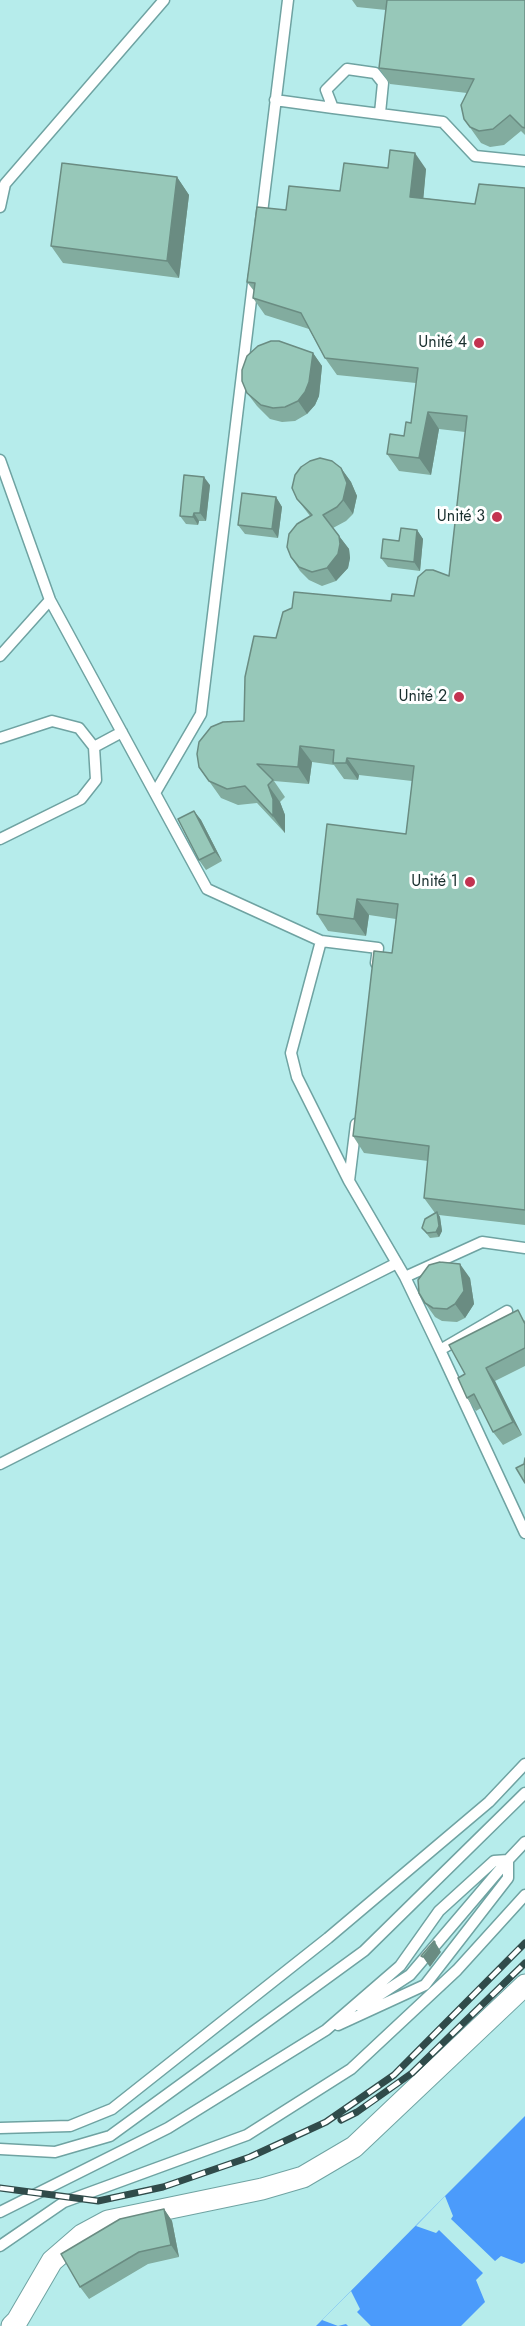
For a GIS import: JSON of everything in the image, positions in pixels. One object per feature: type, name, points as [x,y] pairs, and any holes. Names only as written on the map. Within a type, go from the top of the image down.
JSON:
[{"type":"street","points":[[12,2326],[52,2261],[82,2235],[108,2221],[262,2189],[303,2177],[354,2147],[525,1985]]},
{"type":"lane","points":[[0,207],[6,184],[164,0]]},
{"type":"lane","points":[[260,230],[288,0]]},
{"type":"lane","points":[[333,108],[326,90],[347,69],[375,73],[383,83],[380,112]]},
{"type":"lane","points":[[275,100],[443,122],[475,156],[525,161]]},
{"type":"lane","points":[[155,793],[201,714],[255,265]]},
{"type":"lane","points":[[0,460],[50,600],[207,889],[321,940],[378,948],[375,972]]},
{"type":"lane","points":[[0,656],[50,600]]},
{"type":"lane","points":[[0,738],[52,721],[79,728],[94,747],[96,780],[81,800],[0,839]]},
{"type":"lane","points":[[94,747],[122,732]]},
{"type":"lane","points":[[321,940],[291,1053],[297,1077],[349,1181],[405,1277],[525,1533]]},
{"type":"lane","points":[[349,1181],[358,1111]]},
{"type":"lane","points":[[405,1277],[482,1242],[525,1248]]},
{"type":"lane","points":[[0,1464],[397,1263]]},
{"type":"lane","points":[[440,1350],[507,1311]]},
{"type":"lane","points":[[0,2128],[70,2126],[112,2109],[337,1931],[489,1802],[525,1764]]},
{"type":"lane","points":[[0,2149],[55,2151],[110,2136],[364,1951],[525,1793]]},
{"type":"lane","points":[[0,2212],[168,2128],[410,1975],[525,1842]]},
{"type":"lane","points":[[326,2030],[400,1966],[439,1911],[494,1861],[508,1860]]},
{"type":"lane","points":[[326,2030],[425,1985],[508,1878],[508,1860]]},
{"type":"lane","points":[[0,2246],[64,2202],[247,2135],[351,2069],[457,1970],[525,1895]]},
{"type":"water","points":[[525,2116],[525,2326],[316,2326],[445,2196]]},
{"type":"pier","points":[[445,2196],[453,2216],[451,2219],[495,2261],[501,2256],[522,2264],[525,2262],[525,2326],[461,2326],[485,2302],[476,2280],[483,2273],[439,2230],[436,2233],[416,2226]]},
{"type":"pier","points":[[351,2291],[360,2309],[357,2312],[371,2326],[348,2326],[346,2324],[338,2326],[322,2320]]},
{"type":"building","points":[[387,0],[525,0],[525,128],[510,115],[493,129],[479,131],[470,127],[464,119],[461,105],[474,79],[379,68]]},
{"type":"building","points":[[390,150],[415,153],[410,197],[475,204],[479,184],[525,188],[525,1210],[424,1198],[429,1146],[353,1136],[374,951],[392,953],[398,904],[357,899],[354,919],[317,914],[327,824],[406,834],[414,766],[347,758],[346,763],[333,763],[334,750],[300,746],[298,767],[257,764],[273,780],[268,785],[273,799],[273,816],[245,786],[227,789],[209,781],[199,767],[197,754],[199,742],[211,727],[223,722],[244,721],[245,677],[254,636],[276,638],[283,612],[292,608],[294,592],[391,601],[392,594],[414,596],[418,577],[426,570],[449,576],[467,416],[428,412],[419,458],[387,454],[390,434],[404,436],[406,422],[411,423],[418,368],[325,358],[301,313],[253,298],[255,283],[247,282],[257,207],[286,210],[289,186],[340,191],[344,163],[388,168]]},
{"type":"building","points":[[62,163],[177,177],[167,261],[51,246]]},
{"type":"building","points":[[271,341],[279,341],[313,353],[309,382],[305,392],[298,401],[285,407],[273,408],[261,405],[247,393],[242,381],[242,370],[247,356],[258,346]]},
{"type":"building","points":[[320,458],[332,461],[341,468],[347,483],[343,500],[337,507],[323,515],[339,536],[338,554],[327,568],[312,572],[299,567],[287,547],[289,534],[297,524],[312,515],[297,499],[292,488],[295,475],[301,467]]},
{"type":"building","points":[[184,475],[204,477],[200,513],[194,513],[193,517],[180,516]]},
{"type":"building","points":[[242,493],[276,497],[272,529],[238,525]]},
{"type":"building","points":[[401,528],[417,530],[414,562],[381,558],[383,539],[399,541]]},
{"type":"building","points":[[194,811],[215,852],[199,860],[178,819]]},
{"type":"building","points":[[437,1212],[439,1226],[436,1232],[427,1233],[422,1228],[425,1219]]},
{"type":"building","points":[[440,1262],[460,1264],[464,1291],[455,1304],[447,1309],[433,1308],[425,1303],[419,1293],[418,1280],[429,1265]]},
{"type":"building","points":[[518,1310],[525,1324],[525,1348],[486,1368],[513,1422],[493,1432],[474,1394],[467,1398],[458,1378],[465,1374],[449,1345]]},
{"type":"building","points":[[525,1458],[525,1483],[516,1468],[524,1464]]},
{"type":"building","points":[[434,1941],[423,1957],[421,1956]]},
{"type":"building","points":[[164,2209],[171,2245],[139,2252],[80,2287],[61,2254],[120,2219]]},
{"type":"railway","points":[[0,2188],[98,2201],[163,2187],[250,2157],[326,2122],[394,2075],[525,1943]]},
{"type":"railway","points":[[341,2120],[357,2112],[412,2073],[525,1963]]},
{"type":"place","name":"Unité 4","points":[[479,343]]},
{"type":"place","name":"Unité 3","points":[[497,517]]},
{"type":"place","name":"Unité 2","points":[[459,697]]},
{"type":"place","name":"Unité 1","points":[[470,882]]}]
